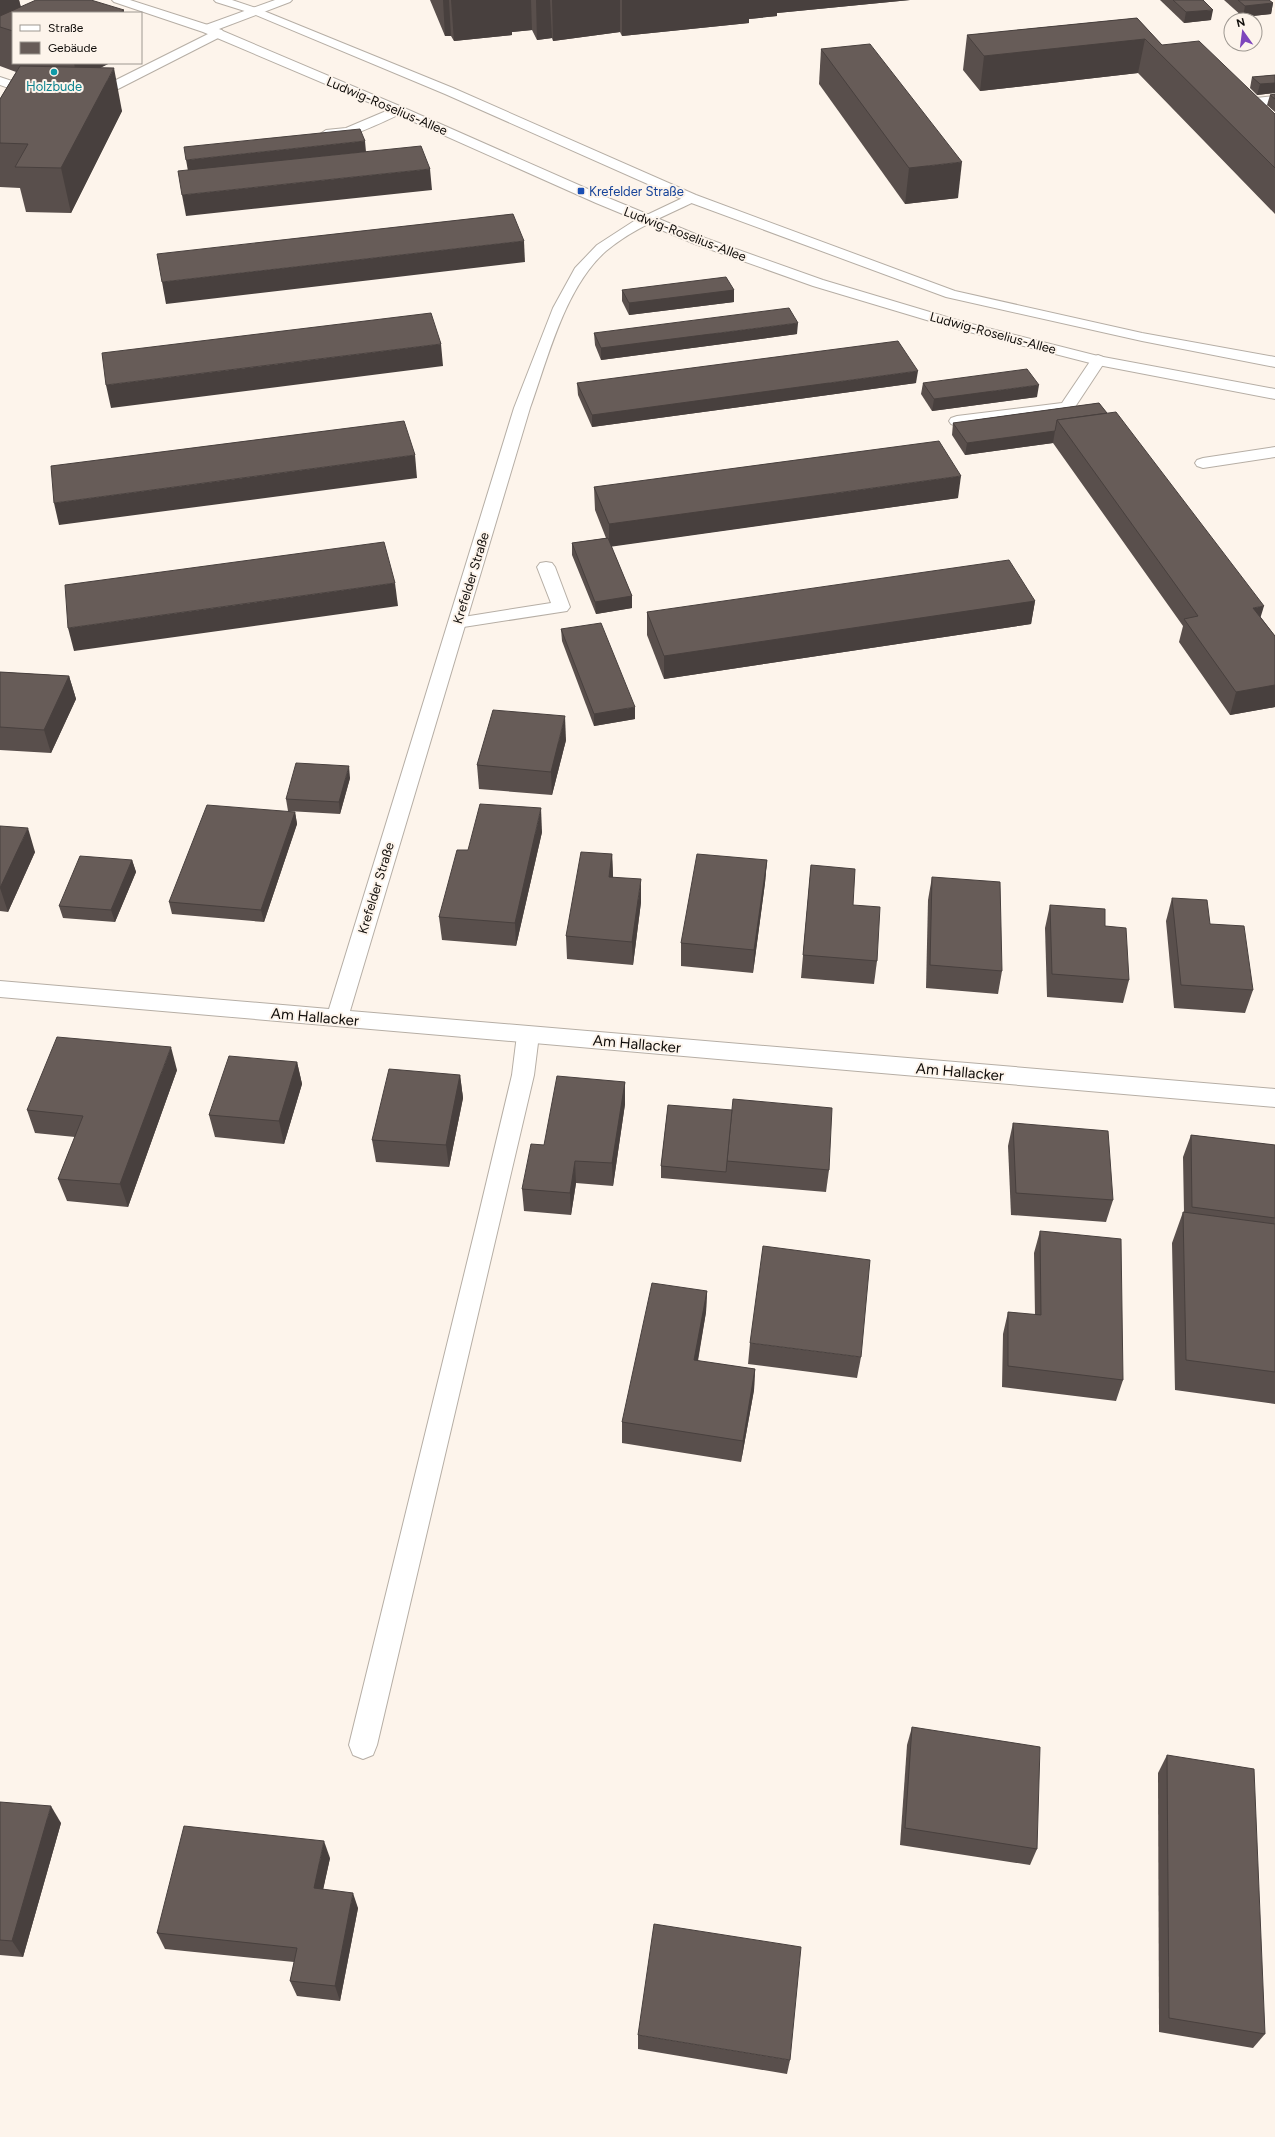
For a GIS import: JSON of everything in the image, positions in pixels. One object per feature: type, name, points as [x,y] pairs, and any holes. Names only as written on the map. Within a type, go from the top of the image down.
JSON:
[{"type":"main road","name":"Ludwig-Roselius-Allee","points":[[118,0],[212,31],[700,241],[818,283],[954,324],[1098,360],[1275,394]]},
{"type":"main road","name":"Ludwig-Roselius-Allee","points":[[220,0],[255,11],[449,91],[691,198],[752,222],[951,294],[1142,337],[1275,362]]},
{"type":"main road","points":[[75,90],[99,90],[114,86],[212,31],[255,11],[286,0]]},
{"type":"main road","points":[[0,81],[20,88],[52,89]]},
{"type":"main road","points":[[1256,102],[1275,100]]},
{"type":"main road","points":[[311,136],[349,132],[398,110]]},
{"type":"main road","name":"Krefelder Straße","points":[[337,1018],[522,408],[564,302],[593,256],[620,236],[648,219],[691,198]]},
{"type":"main road","points":[[958,422],[1067,407],[1098,360]]},
{"type":"main road","points":[[1203,463],[1275,452]]},
{"type":"main road","points":[[457,623],[561,607],[546,567]]},
{"type":"main road","name":"Am Hallacker","points":[[0,989],[1275,1098]]},
{"type":"main road","points":[[363,1745],[523,1075],[528,1035]]},
{"type":"building","points":[[36,0],[91,0],[124,10],[120,12],[12,12],[12,31],[0,27],[0,16]]},
{"type":"building","points":[[1173,0],[1203,0],[1213,10],[1186,12]]},
{"type":"building","points":[[1238,0],[1269,0],[1273,3],[1245,6]]},
{"type":"building","points":[[1137,18],[1162,45],[1199,41],[1275,114],[1275,168],[1145,39],[984,56],[967,35]]},
{"type":"building","points":[[870,44],[962,162],[909,168],[821,49]]},
{"type":"building","points":[[20,66],[114,68],[61,168],[15,167],[28,144],[0,143],[0,99]]},
{"type":"building","points":[[1275,75],[1275,83],[1260,84],[1252,77]]},
{"type":"building","points":[[1275,94],[1275,99],[1270,95]]},
{"type":"building","points":[[360,129],[365,141],[186,160],[184,147]]},
{"type":"building","points":[[421,146],[430,169],[182,195],[178,171]]},
{"type":"building","points":[[513,214],[524,241],[162,282],[157,254]]},
{"type":"building","points":[[726,277],[734,290],[629,303],[622,290]]},
{"type":"building","points":[[789,308],[798,323],[601,348],[594,333]]},
{"type":"building","points":[[431,313],[441,344],[106,385],[102,353]]},
{"type":"building","points":[[898,341],[918,371],[592,415],[577,383]]},
{"type":"building","points":[[1027,369],[1039,385],[934,399],[923,383]]},
{"type":"building","points":[[1099,403],[1107,413],[1057,420],[1055,431],[967,443],[953,423]]},
{"type":"building","points":[[1116,412],[1264,606],[1253,608],[1275,636],[1275,685],[1236,692],[1184,619],[1198,616],[1057,420]]},
{"type":"building","points":[[404,421],[415,455],[54,503],[51,466]]},
{"type":"building","points":[[939,441],[961,476],[609,524],[594,487]]},
{"type":"building","points":[[608,538],[632,596],[595,602],[572,543]]},
{"type":"building","points":[[384,542],[395,583],[68,628],[65,585]]},
{"type":"building","points":[[1009,560],[1035,601],[664,656],[647,612]]},
{"type":"building","points":[[601,623],[635,707],[594,714],[561,629]]},
{"type":"building","points":[[0,672],[69,676],[44,730],[0,727]]},
{"type":"building","points":[[493,710],[565,716],[551,772],[477,765]]},
{"type":"building","points":[[296,763],[349,766],[339,802],[286,799]]},
{"type":"building","points":[[480,804],[541,808],[515,923],[439,917],[457,850],[468,850]]},
{"type":"building","points":[[207,805],[295,812],[261,910],[169,902]]},
{"type":"building","points":[[0,826],[28,828],[0,888]]},
{"type":"building","points":[[581,852],[612,854],[609,877],[641,879],[632,942],[566,936]]},
{"type":"building","points":[[697,854],[767,860],[754,950],[681,943]]},
{"type":"building","points":[[80,856],[132,860],[111,910],[59,906]]},
{"type":"building","points":[[811,865],[855,869],[853,905],[880,907],[877,961],[803,955]]},
{"type":"building","points":[[932,877],[1000,882],[1002,971],[930,965]]},
{"type":"building","points":[[1172,898],[1207,900],[1210,924],[1244,926],[1253,990],[1181,985]]},
{"type":"building","points":[[1050,905],[1105,909],[1105,926],[1126,928],[1129,980],[1052,974]]},
{"type":"building","points":[[57,1037],[171,1047],[120,1184],[58,1179],[83,1116],[27,1110]]},
{"type":"building","points":[[229,1056],[297,1062],[279,1121],[209,1115]]},
{"type":"building","points":[[389,1069],[460,1075],[446,1145],[372,1140]]},
{"type":"building","points":[[557,1076],[625,1082],[612,1163],[575,1161],[570,1193],[522,1189],[531,1144],[544,1145]]},
{"type":"building","points":[[733,1099],[832,1108],[829,1170],[727,1161]]},
{"type":"building","points":[[668,1105],[732,1110],[726,1172],[661,1166]]},
{"type":"building","points":[[1013,1123],[1108,1131],[1113,1200],[1016,1193]]},
{"type":"building","points":[[1191,1135],[1275,1145],[1275,1218],[1192,1207]]},
{"type":"building","points":[[1183,1212],[1275,1224],[1275,1372],[1186,1360]]},
{"type":"building","points":[[1040,1231],[1121,1239],[1123,1380],[1008,1366],[1008,1312],[1041,1315]]},
{"type":"building","points":[[763,1246],[870,1260],[861,1357],[750,1343]]},
{"type":"building","points":[[652,1283],[707,1291],[694,1360],[755,1369],[743,1441],[622,1422]]},
{"type":"building","points":[[912,1727],[1040,1747],[1037,1849],[905,1828]]},
{"type":"building","points":[[1167,1755],[1254,1769],[1265,2034],[1169,2018]]},
{"type":"building","points":[[0,1802],[51,1806],[12,1941],[0,1940]]},
{"type":"building","points":[[184,1826],[324,1841],[314,1888],[353,1893],[335,1986],[290,1981],[297,1948],[157,1933]]},
{"type":"building","points":[[654,1924],[801,1947],[790,2060],[638,2035]]},
{"type":"place","name":"Holzbude","points":[[54,72]]},
{"type":"place","name":"Krefelder Straße","points":[[581,191]]}]
